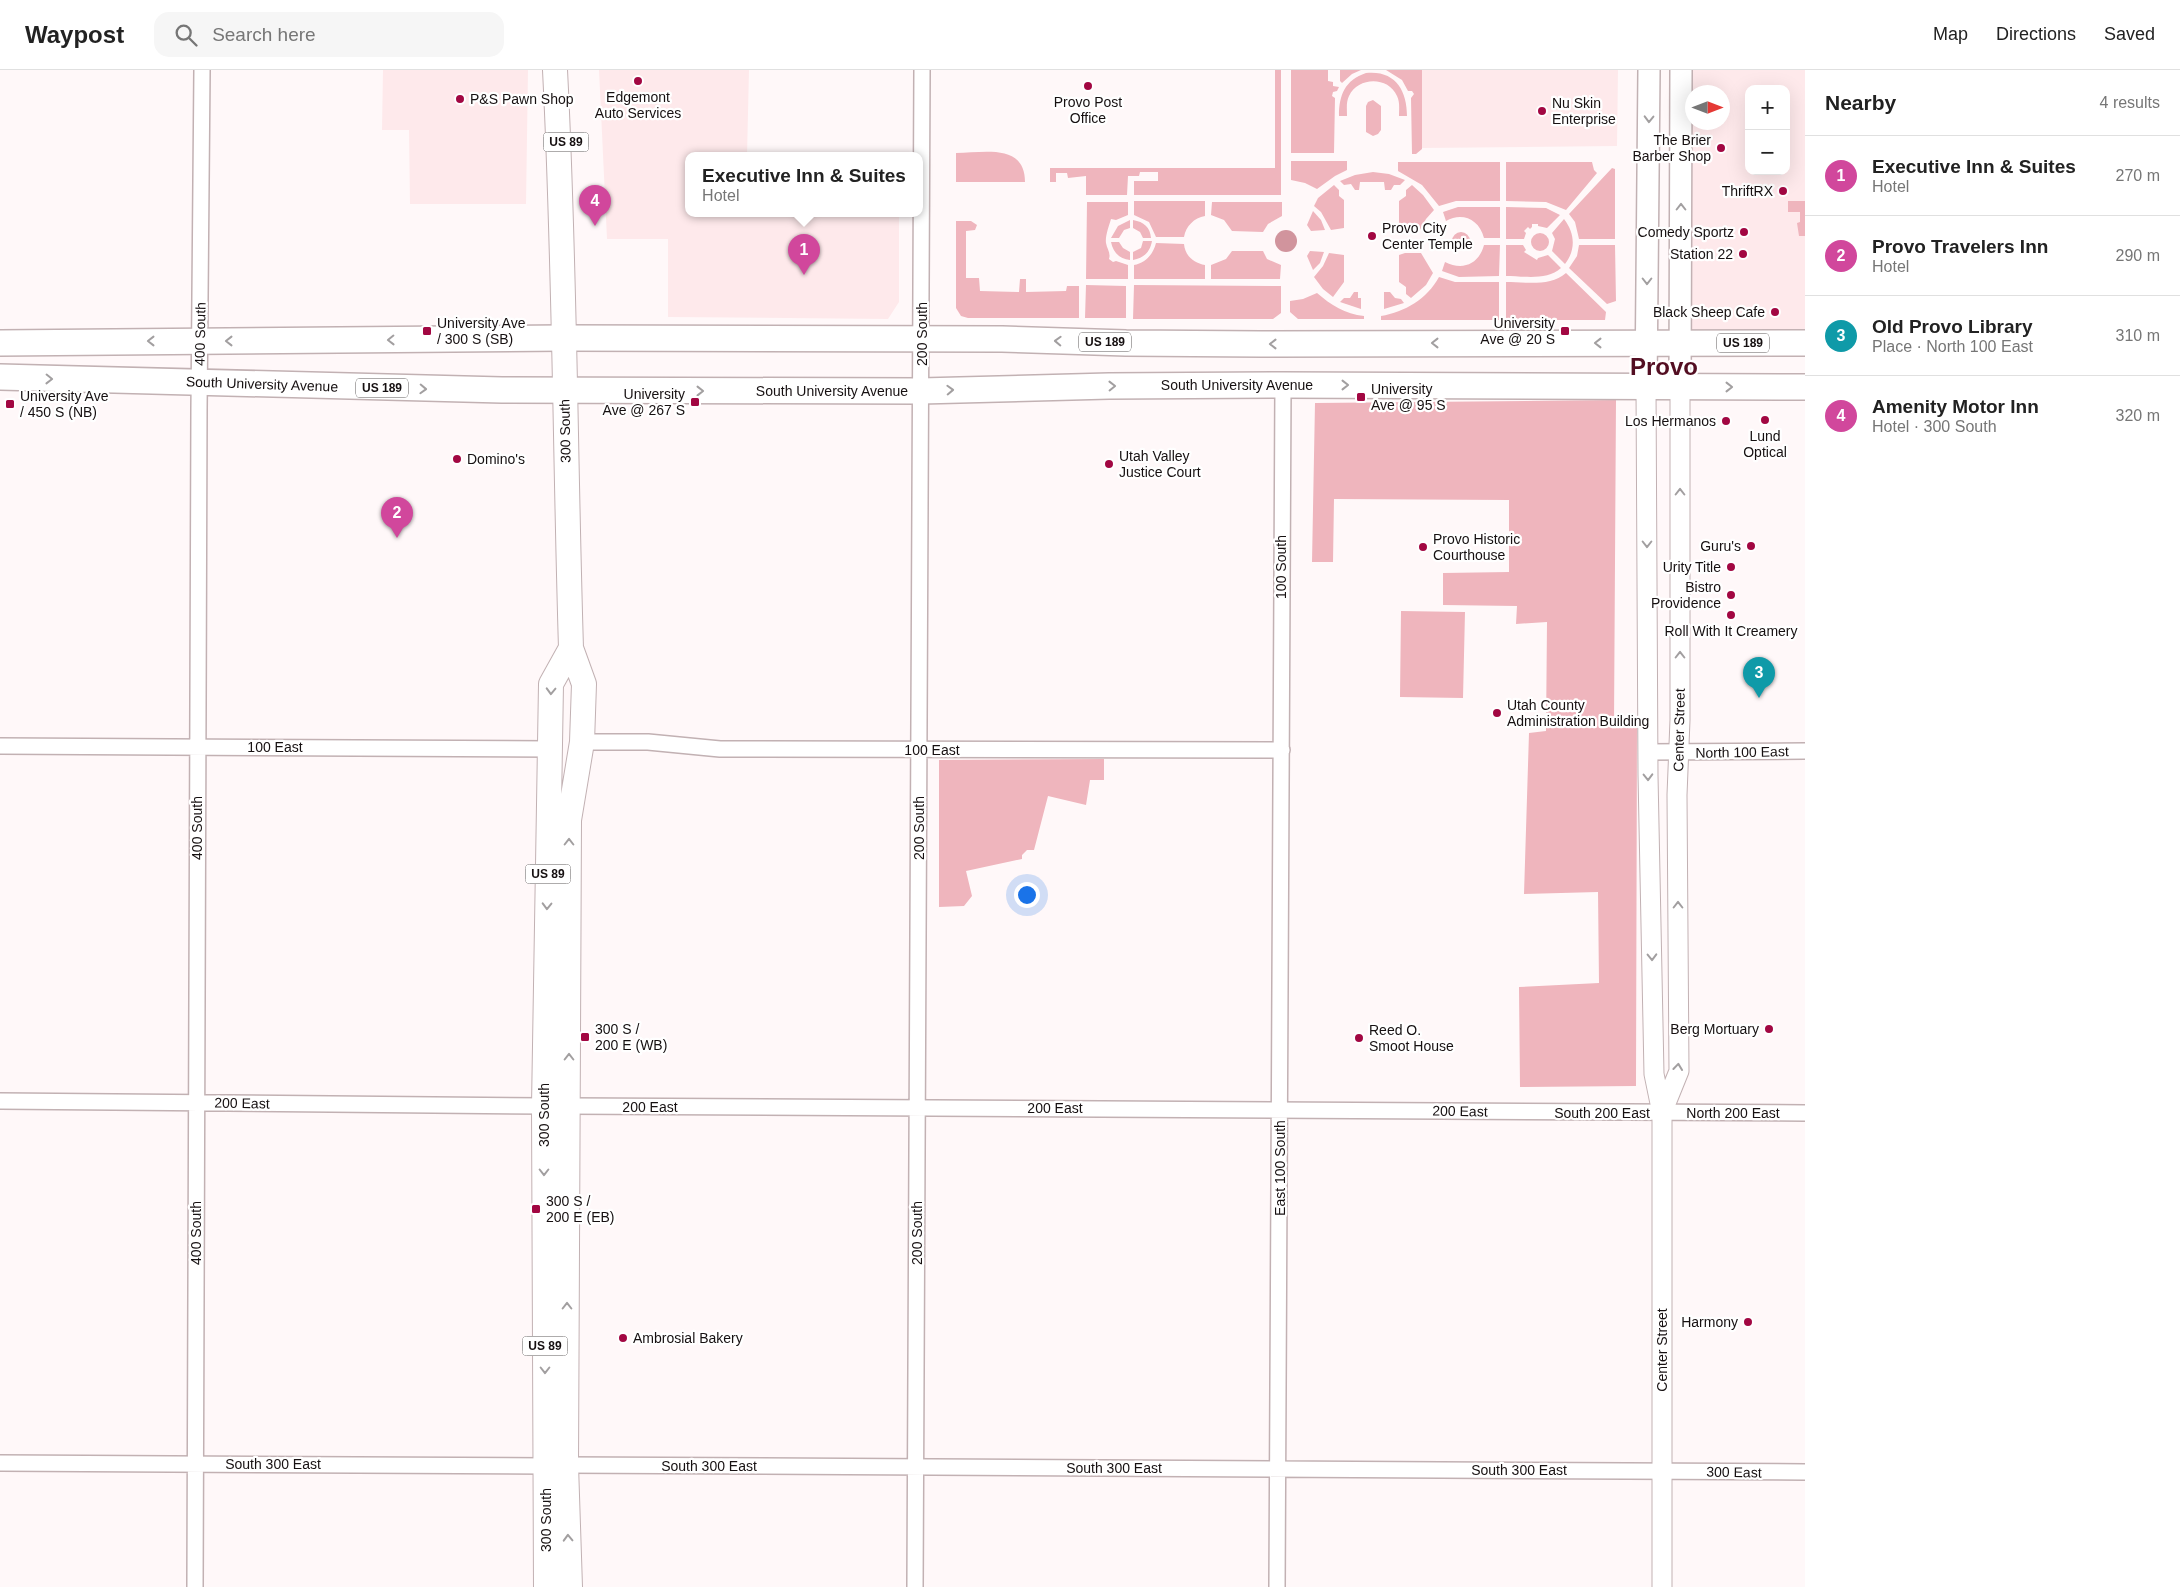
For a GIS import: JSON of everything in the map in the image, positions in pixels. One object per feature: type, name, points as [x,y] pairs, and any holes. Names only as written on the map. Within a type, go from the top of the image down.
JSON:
[{"type":"highway","name":"US 189","points":[[0,343],[563,338],[922,339],[1136,343],[1805,344]]},
{"type":"highway","name":"South University Avenue","points":[[0,377],[434,390],[921,391],[1109,386],[1283,385],[1663,387]]},
{"type":"highway","name":"US 189","points":[[1663,387],[1805,387]]},
{"type":"main road","name":"300 South","points":[[546,1587],[556,1465],[569,1106],[569,820],[582,742],[584,684],[571,648],[564,390],[562,214],[555,70]]},
{"type":"main road","name":"300 South","points":[[562,214],[570,70]]},
{"type":"main road","points":[[1649,70],[1663,343]]},
{"type":"main road","points":[[1663,343],[1682,70]]},
{"type":"main road","name":"Center Street","points":[[1663,343],[1663,387]]},
{"type":"main road","name":"Center Street","points":[[1663,343],[1663,387]]},
{"type":"main road","name":"300 South","points":[[570,1587],[556,1465],[544,1106],[551,684],[571,648]]},
{"type":"street","name":"400 South","points":[[195,1587],[199,382],[202,70]]},
{"type":"street","name":"200 South","points":[[922,70],[922,152]]},
{"type":"street","name":"200 South","points":[[915,1587],[922,217]]},
{"type":"street","name":"100 South","points":[[1282,750],[1283,385]]},
{"type":"street","name":"Center Street","points":[[1662,1587],[1662,1112],[1654,1074],[1648,752],[1663,387]]},
{"type":"street","name":"Center Street","points":[[1662,1112],[1679,1071],[1679,752],[1663,387]]},
{"type":"street","name":"100 East","points":[[582,742],[648,742],[720,749],[1282,750]]},
{"type":"street","name":"100 East","points":[[0,746],[550,749]]},
{"type":"street","name":"East 100 South","points":[[1277,1587],[1282,750]]},
{"type":"street","name":"North 100 East","points":[[1648,752],[1805,751]]},
{"type":"street","name":"200 East","points":[[0,1102],[544,1106]]},
{"type":"street","name":"200 East","points":[[569,1106],[1542,1112]]},
{"type":"street","name":"South 200 East","points":[[1542,1112],[1662,1112]]},
{"type":"street","name":"North 200 East","points":[[1662,1112],[1805,1113]]},
{"type":"street","name":"South 300 East","points":[[0,1463],[1663,1471]]},
{"type":"street","name":"300 East","points":[[1663,1471],[1805,1472]]},
{"type":"shaded area","points":[[383,70],[528,70],[526,204],[410,204],[409,130],[382,130]]},
{"type":"shaded area","points":[[599,70],[749,70],[747,152],[685,152],[685,217],[899,217],[899,302],[888,319],[668,317],[668,239],[607,239]]},
{"type":"shaded area","points":[[1275,70],[1281,70],[1281,195],[1134,195],[1134,181],[1158,181],[1158,172],[1140,172],[1139,176],[1128,176],[1127,195],[1086,195],[1086,176],[1068,178],[1067,173],[1056,173],[1056,182],[1050,182],[1050,168],[1275,168]]},
{"type":"shaded area","points":[[1291,70],[1328,70],[1328,81],[1333,82],[1333,86],[1339,87],[1337,91],[1333,92],[1332,96],[1335,98],[1334,153],[1291,153]]},
{"type":"shaded area","points":[[1340,70],[1361,70],[1352,74],[1342,83],[1340,81]]},
{"type":"shaded area","points":[[1386,70],[1422,70],[1422,149],[1416,154],[1412,154],[1411,98],[1414,94],[1412,91],[1408,91],[1402,80]]},
{"type":"shaded area","points":[[1422,70],[1618,70],[1617,146],[1422,148]]},
{"type":"shaded area","points":[[1689,70],[1805,70],[1805,340],[1685,337],[1688,130],[1730,130],[1730,85],[1689,85]]},
{"type":"shaded area","points":[[1366,73],[1376,73],[1392,78],[1402,90],[1407,116],[1399,116],[1399,101],[1393,89],[1380,82],[1373,81],[1359,85],[1353,90],[1347,101],[1347,116],[1339,116],[1340,101],[1348,84]]},
{"type":"shaded area","points":[[1373,100],[1381,106],[1381,130],[1373,136],[1366,132],[1366,106],[1368,102]]},
{"type":"shaded area","points":[[990,152],[1011,156],[1018,161],[1023,170],[1025,182],[956,182],[956,153]]},
{"type":"shaded area","points":[[1291,161],[1347,161],[1347,170],[1317,189],[1305,183],[1291,180]]},
{"type":"shaded area","points":[[1398,162],[1500,162],[1500,201],[1456,201],[1439,206],[1422,185],[1398,171]]},
{"type":"shaded area","points":[[1506,162],[1592,162],[1597,173],[1566,210],[1546,202],[1506,201]]},
{"type":"shaded area","points":[[1612,168],[1615,169],[1615,239],[1579,239],[1575,222],[1569,214]]},
{"type":"shaded area","points":[[1373,172],[1389,174],[1405,180],[1400,185],[1394,185],[1391,190],[1385,190],[1384,182],[1360,182],[1359,190],[1355,190],[1351,184],[1344,185],[1340,181],[1355,175]]},
{"type":"shaded area","points":[[1334,185],[1339,190],[1339,196],[1344,200],[1344,228],[1331,230],[1321,212],[1314,206],[1318,198]]},
{"type":"shaded area","points":[[1412,185],[1423,195],[1434,210],[1420,230],[1399,228],[1399,201],[1406,196],[1406,190]]},
{"type":"shaded area","points":[[1134,201],[1205,201],[1205,216],[1191,223],[1184,237],[1156,237],[1149,222],[1134,215]]},
{"type":"shaded area","points":[[1788,201],[1805,201],[1805,236],[1799,236],[1797,223],[1800,222],[1800,212],[1788,212]]},
{"type":"shaded area","points":[[1087,202],[1128,202],[1128,215],[1116,220],[1111,219],[1107,231],[1106,245],[1109,259],[1113,262],[1116,261],[1128,265],[1128,279],[1086,279]]},
{"type":"shaded area","points":[[1212,202],[1282,202],[1282,216],[1268,224],[1263,232],[1232,231],[1224,220],[1211,215]]},
{"type":"shaded area","points":[[1458,207],[1500,207],[1500,238],[1484,238],[1478,226],[1464,217],[1452,218],[1446,221],[1443,212]]},
{"type":"shaded area","points":[[1506,207],[1546,208],[1560,215],[1547,228],[1538,226],[1538,224],[1532,224],[1530,229],[1528,227],[1524,231],[1526,233],[1524,239],[1506,239]]},
{"type":"shaded area","points":[[1313,211],[1321,220],[1325,230],[1311,231],[1307,225]]},
{"type":"shaded area","points":[[1564,219],[1568,224],[1573,242],[1569,259],[1565,264],[1552,251],[1555,239],[1552,233]]},
{"type":"shaded area","points":[[1130,220],[1130,228],[1124,230],[1119,238],[1111,238],[1118,226]]},
{"type":"shaded area","points":[[1133,220],[1146,226],[1151,238],[1143,238],[1140,232],[1133,228]]},
{"type":"shaded area","points":[[956,221],[971,221],[977,225],[975,230],[966,231],[966,278],[979,278],[980,291],[1019,292],[1020,279],[1026,279],[1026,292],[1066,291],[1067,286],[1079,286],[1079,318],[968,318],[961,316],[956,308]]},
{"type":"shaded area","points":[[1282,230],[1290,230],[1297,237],[1297,245],[1290,252],[1282,252],[1275,245],[1275,237]]},
{"type":"shaded area","points":[[1457,232],[1465,232],[1470,237],[1468,248],[1457,250],[1452,245],[1452,237]]},
{"type":"shaded area","points":[[1540,233],[1546,236],[1549,242],[1546,248],[1540,251],[1534,248],[1531,242],[1534,236]]},
{"type":"shaded area","points":[[1143,241],[1152,241],[1150,248],[1146,254],[1133,260],[1133,252],[1141,248]]},
{"type":"shaded area","points":[[1111,242],[1119,242],[1123,248],[1130,252],[1130,260],[1117,254]]},
{"type":"shaded area","points":[[1156,243],[1184,244],[1186,252],[1191,258],[1197,263],[1205,265],[1205,279],[1134,279],[1134,265],[1148,258]]},
{"type":"shaded area","points":[[1484,245],[1500,245],[1499,276],[1459,277],[1442,271],[1445,262],[1464,266],[1474,261],[1482,252]]},
{"type":"shaded area","points":[[1506,245],[1523,245],[1526,250],[1524,252],[1537,260],[1548,255],[1561,268],[1549,275],[1506,276]]},
{"type":"shaded area","points":[[1579,245],[1615,245],[1616,301],[1607,304],[1569,268],[1577,256]]},
{"type":"shaded area","points":[[1232,251],[1263,251],[1267,259],[1281,265],[1280,279],[1211,279],[1211,265],[1226,259]]},
{"type":"shaded area","points":[[1310,251],[1324,252],[1320,263],[1313,270],[1307,256]]},
{"type":"shaded area","points":[[1329,253],[1344,255],[1344,282],[1333,297],[1323,289],[1314,277],[1323,266]]},
{"type":"shaded area","points":[[1421,253],[1433,273],[1426,285],[1411,298],[1406,294],[1406,287],[1399,282],[1399,255]]},
{"type":"shaded area","points":[[1566,273],[1606,312],[1605,320],[1506,320],[1506,282],[1545,282]]},
{"type":"shaded area","points":[[1439,277],[1455,282],[1499,282],[1499,320],[1381,320],[1381,316],[1407,308],[1422,298]]},
{"type":"shaded area","points":[[1086,285],[1126,286],[1126,318],[1085,318]]},
{"type":"shaded area","points":[[1134,285],[1281,286],[1281,313],[1273,319],[1133,319]]},
{"type":"shaded area","points":[[1354,292],[1358,292],[1358,298],[1361,298],[1361,309],[1340,302],[1344,298],[1350,298]]},
{"type":"shaded area","points":[[1384,292],[1390,292],[1395,298],[1401,299],[1404,303],[1384,309]]},
{"type":"shaded area","points":[[1317,293],[1339,308],[1364,316],[1364,319],[1298,319],[1290,312],[1290,301],[1303,299]]},
{"type":"shaded area","points":[[1616,400],[1614,725],[1637,724],[1636,1086],[1520,1087],[1519,987],[1599,983],[1598,892],[1524,894],[1529,733],[1546,731],[1547,622],[1516,624],[1517,606],[1443,605],[1443,573],[1509,572],[1509,500],[1334,499],[1333,562],[1312,562],[1315,403]]},
{"type":"shaded area","points":[[1401,611],[1465,612],[1463,698],[1400,697]]},
{"type":"shaded area","points":[[1104,759],[1104,780],[1090,780],[1086,805],[1048,796],[1034,850],[1027,850],[1022,855],[1022,859],[966,871],[972,896],[964,906],[939,907],[939,760]]},
{"type":"place","name":"Edgemont Auto Services","points":[[638,81]]},
{"type":"place","name":"Provo Post Office","points":[[1088,86]]},
{"type":"place","name":"P&S Pawn Shop","points":[[460,99]]},
{"type":"place","name":"Nu Skin Enterprise","points":[[1542,111]]},
{"type":"place","name":"The Brier Barber Shop","points":[[1721,148]]},
{"type":"place","name":"ThriftRX","points":[[1783,191]]},
{"type":"place","name":"Amenity Motor Inn","points":[[595,226]]},
{"type":"place","name":"Comedy Sportz","points":[[1744,232]]},
{"type":"place","name":"Provo City Center Temple","points":[[1372,236]]},
{"type":"place","name":"Station 22","points":[[1743,254]]},
{"type":"place","name":"Executive Inn & Suites","points":[[804,275]]},
{"type":"place","name":"Black Sheep Cafe","points":[[1775,312]]},
{"type":"place","name":"University Ave / 300 S (SB)","points":[[427,331]]},
{"type":"place","name":"University Ave @ 20 S","points":[[1565,331]]},
{"type":"place","name":"University Ave @ 95 S","points":[[1361,397]]},
{"type":"place","name":"University Ave @ 267 S","points":[[695,402]]},
{"type":"place","name":"University Ave / 450 S (NB)","points":[[10,404]]},
{"type":"place","name":"Lund Optical","points":[[1765,420]]},
{"type":"place","name":"Los Hermanos","points":[[1726,421]]},
{"type":"place","name":"Domino's","points":[[457,459]]},
{"type":"place","name":"Utah Valley Justice Court","points":[[1109,464]]},
{"type":"place","name":"Provo Travelers Inn","points":[[397,538]]},
{"type":"place","name":"Guru's","points":[[1751,546]]},
{"type":"place","name":"Provo Historic Courthouse","points":[[1423,547]]},
{"type":"place","name":"Urity Title","points":[[1731,567]]},
{"type":"place","name":"Bistro Providence","points":[[1731,595]]},
{"type":"place","name":"Roll With It Creamery","points":[[1731,615]]},
{"type":"place","name":"Old Provo Library","points":[[1759,698]]},
{"type":"place","name":"Utah County Administration Building","points":[[1497,713]]},
{"type":"place","name":"Berg Mortuary","points":[[1769,1029]]},
{"type":"place","name":"300 S / 200 E (WB)","points":[[585,1037]]},
{"type":"place","name":"Reed O. Smoot House","points":[[1359,1038]]},
{"type":"place","name":"300 S / 200 E (EB)","points":[[536,1209]]},
{"type":"place","name":"Harmony","points":[[1748,1322]]},
{"type":"place","name":"Ambrosial Bakery","points":[[623,1338]]},
{"type":"district","name":"Provo","points":[[1664,366]]}]
